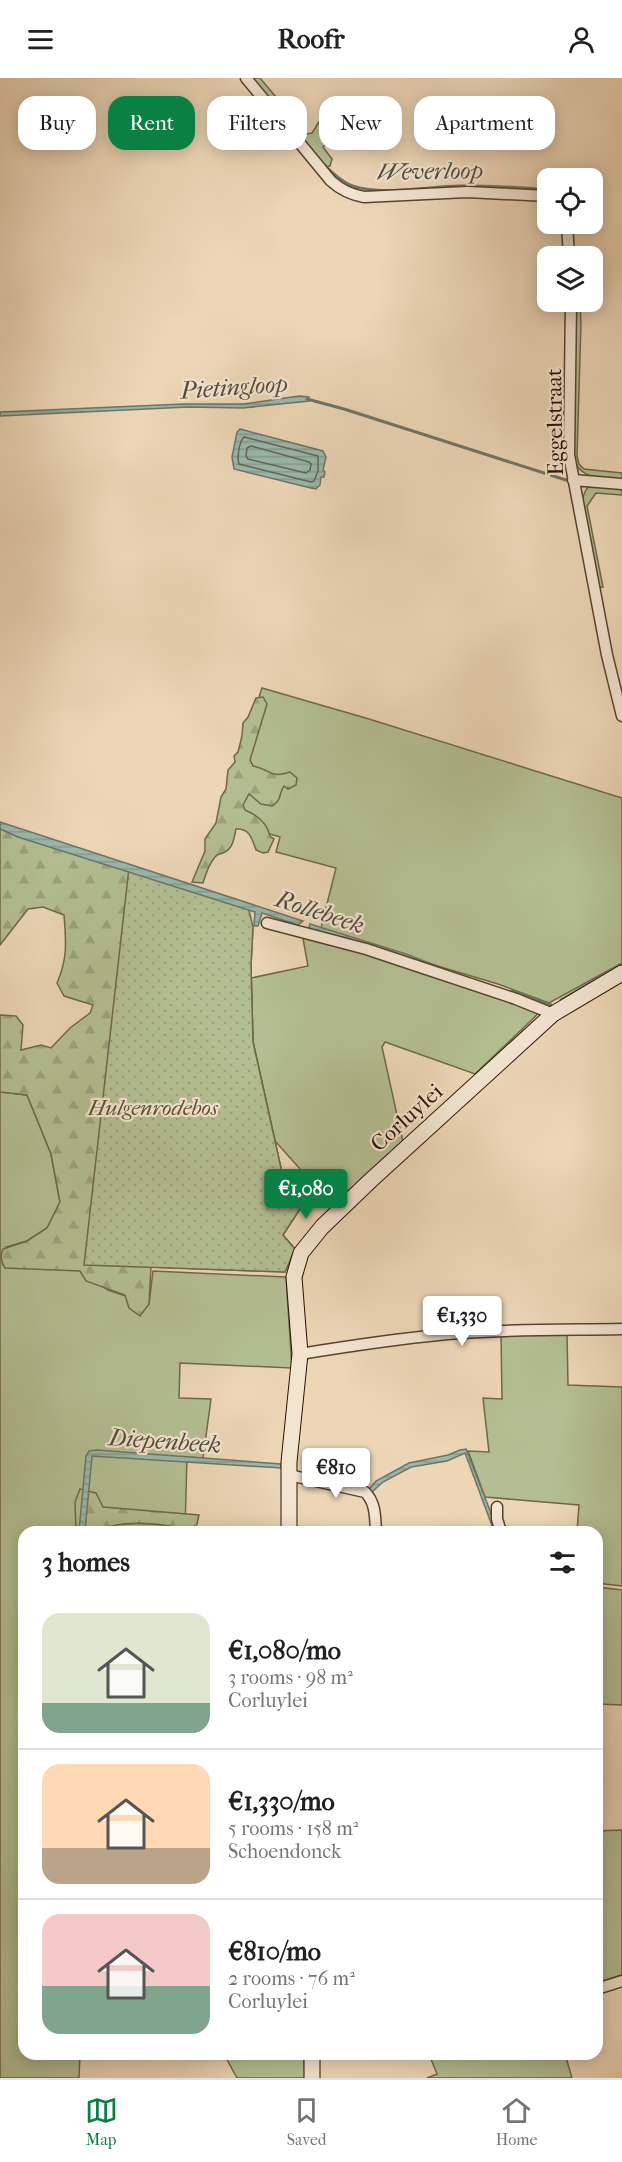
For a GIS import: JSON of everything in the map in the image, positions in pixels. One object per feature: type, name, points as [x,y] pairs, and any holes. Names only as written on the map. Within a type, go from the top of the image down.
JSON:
[{"type":"street","points":[[246,78],[331,181],[351,195],[364,197],[467,192],[537,195]]},
{"type":"street","name":"Eggelstraat","points":[[572,312],[569,455],[607,655],[622,716]]},
{"type":"street","points":[[573,480],[622,484]]},
{"type":"street","points":[[267,923],[377,953],[516,999],[553,1014]]},
{"type":"street","name":"Corluylei","points":[[289,1526],[289,1475],[300,1354],[294,1277],[300,1253],[370,1181],[553,1014],[622,973]]},
{"type":"street","points":[[300,1354],[445,1334],[622,1329]]},
{"type":"street","points":[[289,1475],[365,1492],[372,1501],[375,1526]]},
{"type":"street","points":[[497,1507],[499,1526]]},
{"type":"street","points":[[603,1987],[622,1981]]},
{"type":"street","points":[[312,2060],[312,2078]]},
{"type":"green space","points":[[250,78],[260,78],[275,96],[265,96]]},
{"type":"green space","points":[[319,122],[319,150],[325,150],[332,159],[330,166],[325,167],[307,146],[307,134],[312,133]]},
{"type":"green space","points":[[575,312],[580,312],[577,456],[579,464],[584,469],[622,473],[622,480],[598,478],[584,473],[579,469],[572,453]]},
{"type":"green space","points":[[622,487],[622,495],[596,493],[587,506],[603,587],[598,588],[581,501],[587,488]]},
{"type":"green space","points":[[262,688],[622,798],[622,963],[549,1003],[498,984],[321,928],[336,868],[276,852],[280,837],[219,819]]},
{"type":"green space","points":[[263,697],[267,704],[250,760],[253,766],[274,774],[290,772],[297,778],[296,785],[288,789],[284,786],[278,801],[272,806],[261,804],[249,794],[243,805],[245,810],[264,823],[270,836],[274,839],[268,852],[263,853],[256,850],[247,832],[236,829],[231,846],[216,856],[203,883],[192,882],[205,851],[205,839],[216,823],[221,797],[226,789],[228,770],[235,762],[234,756],[238,752],[243,723],[256,698]]},
{"type":"green space","name":"Hulgenrodebos","points":[[0,824],[129,868],[253,927],[251,966],[253,1042],[283,1177],[300,1209],[283,1235],[295,1249],[285,1272],[151,1267],[149,1304],[140,1316],[129,1308],[125,1295],[86,1281],[80,1271],[5,1268],[1,1256],[3,1249],[27,1241],[47,1228],[60,1202],[51,1154],[27,1095],[0,1092],[0,1015],[16,1016],[23,1025],[21,1050],[41,1045],[51,1048],[70,1028],[90,1013],[93,1005],[64,996],[57,983],[65,957],[64,915],[43,907],[28,909],[0,945]]},
{"type":"green space","name":"Hulgenrodebos","points":[[129,868],[248,906],[253,927],[251,966],[253,1042],[283,1177],[300,1209],[283,1235],[295,1249],[285,1272],[84,1265]]},
{"type":"green space","points":[[302,933],[542,1010],[475,1074],[385,1042],[382,1047],[403,1142],[333,1206],[275,1141],[253,1042],[251,978],[308,966]]},
{"type":"green space","points":[[0,1092],[27,1095],[51,1154],[60,1202],[47,1228],[27,1241],[6,1247],[80,1271],[108,1290],[149,1304],[153,1271],[286,1277],[292,1368],[180,1363],[179,1398],[211,1399],[203,1458],[187,1457],[185,1526],[18,1526],[18,2060],[80,2060],[79,2078],[0,2078]]},
{"type":"green space","points":[[567,1333],[568,1385],[622,1387],[622,1586],[603,1584],[603,1526],[577,1526],[579,1505],[485,1497],[468,1451],[489,1452],[483,1398],[502,1399],[501,1334]]},
{"type":"green space","points":[[80,1489],[96,1493],[103,1507],[199,1515],[195,1526],[135,1523],[112,1526],[76,1526],[75,1502]]},
{"type":"green space","points":[[603,1588],[622,1590],[622,1705],[603,1704]]},
{"type":"green space","points":[[622,1830],[622,1975],[603,1981],[603,1831]]},
{"type":"green space","points":[[227,2060],[304,2060],[305,2078],[237,2078]]},
{"type":"green space","points":[[431,2060],[567,2060],[572,2078],[427,2078],[437,2074]]},
{"type":"water","points":[[299,396],[309,397],[309,401],[243,408],[188,407],[0,416],[0,412],[184,404],[244,404]]},
{"type":"water","points":[[240,429],[323,451],[326,457],[323,470],[325,472],[324,477],[321,477],[320,485],[316,489],[234,469],[232,457],[237,432]]},
{"type":"water","points":[[0,822],[303,921],[298,925],[262,913],[258,926],[254,926],[255,912],[18,837],[0,829]]},
{"type":"water","points":[[310,924],[406,954],[439,967],[438,969],[311,929]]},
{"type":"water","points":[[466,1449],[496,1526],[492,1526],[465,1453],[447,1461],[411,1467],[383,1482],[372,1492],[369,1489],[376,1481],[409,1463],[448,1455]]},
{"type":"water","points":[[89,1451],[281,1464],[281,1468],[92,1456],[85,1526],[79,1526],[86,1456]]},
{"type":"waterway","name":"Weverloop","points":[[307,144],[325,166],[343,181],[367,189],[399,190],[460,186],[537,189]]},
{"type":"waterway","name":"Pietingloop","points":[[307,399],[566,480]]},
{"type":"waterway","name":"Rollebeek","points":[[561,1000],[622,964]]},
{"type":"waterway","name":"Rollebeek","points":[[512,991],[551,1005]]},
{"type":"water label","name":"Diepenbeek","points":[[165,1441]]}]
